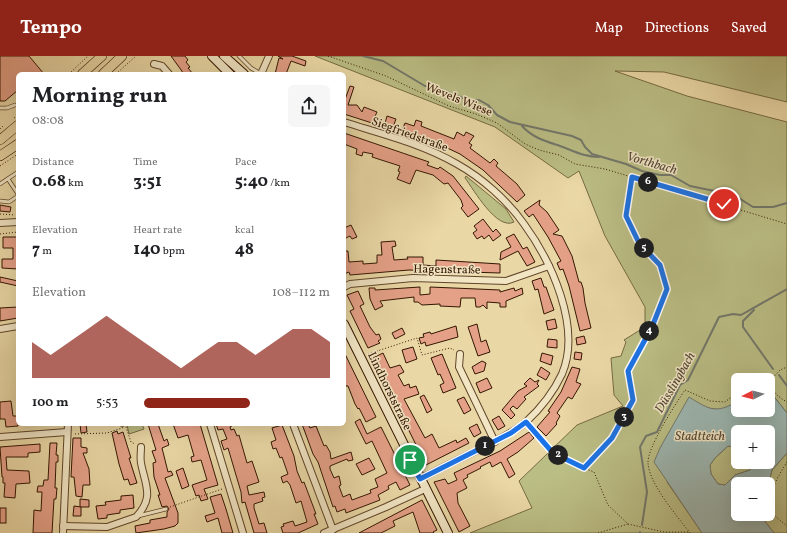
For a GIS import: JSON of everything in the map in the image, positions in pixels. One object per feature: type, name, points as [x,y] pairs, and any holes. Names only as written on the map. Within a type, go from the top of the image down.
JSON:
[{"type":"main road","points":[[84,72],[102,56]]},
{"type":"main road","points":[[105,72],[122,56]]},
{"type":"main road","points":[[0,140],[16,128]]},
{"type":"main road","points":[[0,156],[16,145]]},
{"type":"street","points":[[212,56],[228,72]]},
{"type":"street","points":[[224,56],[242,72]]},
{"type":"street","points":[[262,72],[269,56]]},
{"type":"street","points":[[154,64],[162,66],[167,72]]},
{"type":"street","name":"Siegfriedstraße","points":[[346,123],[437,153],[458,164],[505,201],[523,223],[549,266],[565,311],[567,327],[565,360],[562,373],[550,394],[526,422],[495,442],[420,479]]},
{"type":"street","points":[[0,222],[16,222]]},
{"type":"street","name":"Hagenstraße","points":[[346,286],[350,284],[413,278],[506,281],[549,266]]},
{"type":"street","points":[[0,329],[16,326]]},
{"type":"street","name":"Lindhorststraße","points":[[346,330],[448,533]]},
{"type":"street","points":[[460,354],[459,367],[495,442]]},
{"type":"street","points":[[63,533],[68,426]]},
{"type":"street","points":[[211,426],[244,533]]},
{"type":"street","points":[[294,426],[333,530]]},
{"type":"street","points":[[0,437],[67,433]]},
{"type":"street","points":[[63,526],[107,527],[136,516],[143,509],[148,498],[148,488],[140,461],[141,447]]},
{"type":"street","points":[[324,533],[425,489]]},
{"type":"lane","points":[[239,56],[251,68],[258,72]]},
{"type":"lane","points":[[0,108],[7,108],[15,105]]},
{"type":"lane","points":[[0,184],[16,173]]},
{"type":"lane","points":[[8,179],[16,192]]},
{"type":"lane","points":[[0,201],[9,202],[16,197]]},
{"type":"lane","points":[[136,516],[166,509]]},
{"type":"path","points":[[71,72],[88,56]]},
{"type":"path","points":[[118,72],[136,56]]},
{"type":"path","name":"Wevels Wiese","points":[[328,56],[386,76],[450,106],[476,114],[497,123],[525,144],[539,150],[559,155],[575,164],[606,169],[787,224]]},
{"type":"path","points":[[0,166],[16,155]]},
{"type":"path","points":[[584,468],[612,438],[633,400],[628,371],[652,327],[667,289],[660,265],[639,243],[626,216],[632,177]]},
{"type":"path","points":[[0,214],[16,216]]},
{"type":"path","points":[[0,234],[16,232]]},
{"type":"path","points":[[360,356],[416,338],[422,355],[450,348],[460,354]]},
{"type":"path","points":[[775,375],[780,370],[787,367]]},
{"type":"path","points":[[690,533],[668,506],[649,469],[648,461],[657,438],[685,390],[710,401],[725,402],[731,397]]},
{"type":"path","points":[[775,392],[778,397],[787,402]]},
{"type":"path","points":[[526,422],[553,453],[594,472],[608,505],[628,524]]},
{"type":"path","points":[[67,433],[107,433],[125,427],[131,442],[141,447]]},
{"type":"path","points":[[787,462],[771,493],[769,506],[774,515],[787,526]]},
{"type":"path","points":[[166,509],[229,486]]},
{"type":"path","points":[[598,533],[628,524],[664,532],[690,533]]},
{"type":"green space","points":[[315,56],[787,56],[787,102],[664,72],[615,71],[687,96],[787,122],[787,413],[775,398],[775,373],[731,373],[731,406],[724,410],[706,408],[667,482],[702,533],[470,533],[532,508],[519,481],[577,425],[623,406],[614,395],[611,358],[621,356],[626,342],[624,340],[645,327],[645,307],[605,236],[579,171],[568,178],[495,127]]},
{"type":"green space","points":[[466,176],[506,209],[514,222],[507,223],[500,221],[493,215],[486,208],[465,178]]},
{"type":"green space","points":[[127,426],[143,426],[144,429],[129,434]]},
{"type":"green space","points":[[728,446],[731,447],[731,469],[750,469],[731,477],[725,485],[718,484],[711,474],[710,465]]},
{"type":"green space","points":[[787,453],[787,533],[774,533],[765,521],[775,521],[775,477],[770,477],[772,470],[775,469],[775,467]]},
{"type":"water","name":"Stadtteich","points":[[689,397],[702,405],[713,409],[724,408],[730,405],[731,417],[775,417],[775,398],[787,413],[787,453],[775,467],[775,425],[731,425],[731,447],[728,446],[710,465],[711,474],[718,484],[725,485],[731,479],[731,521],[765,521],[774,533],[702,533],[654,462],[660,448]]},
{"type":"water","name":"Stadtteich","points":[[750,469],[773,469],[770,477],[733,477]]},
{"type":"building","points":[[0,56],[29,56],[42,72],[16,72],[16,92],[5,101],[0,101]]},
{"type":"building","points":[[171,56],[185,56],[188,60],[186,62],[191,72],[183,72]]},
{"type":"building","points":[[278,56],[292,56],[306,61],[305,66],[291,61],[287,72],[276,72],[279,58],[283,59]]},
{"type":"building","points":[[350,86],[354,87],[348,105],[357,105],[362,112],[364,107],[377,112],[372,123],[346,115],[346,97]]},
{"type":"building","points":[[387,116],[396,119],[392,130],[384,127]]},
{"type":"building","points":[[416,120],[422,122],[421,126],[454,139],[457,132],[464,136],[466,132],[474,136],[469,143],[472,145],[470,148],[490,163],[494,159],[498,163],[496,166],[517,184],[525,195],[517,202],[483,170],[460,154],[443,146],[401,133],[405,123],[414,126]]},
{"type":"building","points":[[346,134],[429,162],[427,165],[438,169],[440,167],[453,176],[479,209],[468,217],[461,208],[463,206],[461,200],[448,183],[444,184],[433,175],[416,170],[410,184],[397,179],[400,172],[398,171],[400,166],[372,157],[373,154],[363,152],[362,156],[356,154],[357,149],[346,145]]},
{"type":"building","points":[[540,200],[539,205],[547,212],[559,230],[553,234],[562,236],[572,256],[579,282],[581,282],[583,288],[591,328],[580,331],[569,286],[563,269],[560,270],[557,263],[561,261],[533,214],[529,217],[524,211]]},
{"type":"building","points":[[0,205],[11,207],[10,212],[0,211]]},
{"type":"building","points":[[483,219],[493,232],[496,229],[501,235],[493,241],[489,235],[484,239],[482,236],[477,239],[473,233],[477,230],[474,226]]},
{"type":"building","points":[[351,225],[357,237],[352,239],[350,236],[346,238],[346,227]]},
{"type":"building","points":[[514,234],[523,249],[527,247],[535,262],[527,266],[518,251],[500,260],[501,252],[511,247],[506,238]]},
{"type":"building","points":[[3,237],[16,237],[16,269],[2,268],[2,259],[13,259],[13,248],[3,248]]},
{"type":"building","points":[[395,241],[396,246],[392,247],[394,260],[408,259],[407,257],[423,257],[423,265],[436,266],[436,260],[500,264],[500,273],[435,271],[435,274],[428,274],[429,271],[409,270],[350,275],[349,272],[346,273],[346,251],[348,251],[349,262],[363,261],[363,264],[377,263],[377,255],[382,255],[381,242]]},
{"type":"building","points":[[0,277],[16,281],[16,286],[0,282]]},
{"type":"building","points":[[541,278],[544,287],[546,287],[554,310],[544,314],[538,289],[535,290],[532,281]]},
{"type":"building","points":[[420,287],[420,295],[430,294],[430,287],[500,290],[500,292],[514,288],[515,291],[522,288],[523,294],[506,301],[506,307],[500,307],[500,303],[487,302],[487,309],[483,305],[476,307],[475,298],[461,298],[460,307],[440,306],[440,304],[422,305],[418,302],[414,302],[414,297],[380,301],[383,306],[375,310],[370,299],[369,288],[375,288],[375,290]]},
{"type":"building","points":[[358,291],[364,304],[360,306],[370,327],[376,335],[379,334],[381,339],[378,341],[380,343],[368,348],[350,311],[354,309],[347,295]]},
{"type":"building","points":[[16,307],[16,318],[0,321],[0,308]]},
{"type":"building","points":[[555,319],[557,328],[548,330],[546,321]]},
{"type":"building","points":[[477,324],[481,342],[486,340],[490,352],[478,356],[468,327]]},
{"type":"building","points":[[456,326],[458,337],[426,346],[425,342],[421,344],[419,338],[424,337],[423,334],[430,332],[431,334]]},
{"type":"building","points":[[402,328],[405,334],[395,339],[392,333]]},
{"type":"building","points":[[584,336],[586,343],[577,345],[576,338]]},
{"type":"building","points":[[548,339],[557,340],[557,348],[547,347]]},
{"type":"building","points":[[413,347],[417,359],[406,363],[402,350]]},
{"type":"building","points":[[575,352],[582,353],[581,360],[574,359]]},
{"type":"building","points":[[383,353],[390,368],[400,365],[404,372],[398,375],[404,386],[409,384],[410,388],[416,386],[419,394],[404,399],[425,438],[432,434],[439,448],[456,440],[457,443],[466,438],[469,443],[426,465],[373,358]]},
{"type":"building","points":[[542,353],[553,356],[551,365],[540,361]]},
{"type":"building","points":[[442,354],[456,388],[443,393],[440,385],[444,383],[440,374],[438,375],[431,358]]},
{"type":"building","points":[[346,356],[376,417],[366,422],[359,408],[358,409],[355,404],[348,386],[346,386]]},
{"type":"building","points":[[482,361],[486,363],[484,371],[475,374],[472,367]]},
{"type":"building","points":[[541,367],[550,373],[546,380],[537,375]]},
{"type":"building","points":[[572,367],[580,369],[576,382],[581,384],[572,399],[568,397],[557,413],[560,416],[556,423],[557,424],[546,436],[537,427],[550,412],[548,411],[561,392]]},
{"type":"building","points":[[487,378],[492,388],[480,393],[476,383]]},
{"type":"building","points":[[530,378],[535,382],[539,380],[537,384],[539,386],[524,397],[526,399],[517,409],[513,406],[510,409],[515,415],[511,419],[502,410],[518,391],[527,386],[524,384]]},
{"type":"building","points":[[424,395],[432,410],[427,413],[420,397]]},
{"type":"building","points":[[464,397],[471,410],[464,414],[457,400]]},
{"type":"building","points":[[11,401],[13,416],[16,416],[16,426],[18,426],[6,427],[5,419],[0,419],[0,402]]},
{"type":"building","points":[[499,416],[505,426],[498,430],[492,420]]},
{"type":"building","points":[[360,419],[367,434],[381,427],[410,485],[400,490],[396,482],[388,486],[389,489],[378,495],[380,500],[346,513],[345,509],[337,512],[335,506],[333,507],[318,462],[313,454],[303,426],[309,426],[310,428],[316,426],[324,446],[326,445],[330,452],[331,459],[351,452],[353,460],[348,461],[347,459],[330,466],[330,469],[334,478],[339,476],[341,485],[339,486],[343,497],[350,494],[352,500],[371,493],[370,490],[378,487],[375,479],[387,473],[372,441],[366,444],[355,422]]},
{"type":"building","points":[[477,424],[481,433],[474,437],[469,428]]},
{"type":"building","points":[[80,426],[86,426],[87,432],[81,433]]},
{"type":"building","points":[[149,426],[159,426],[164,441],[167,439],[169,445],[162,448],[168,472],[171,471],[173,475],[165,478],[178,513],[178,523],[175,526],[164,529],[136,533],[135,526],[150,523],[150,520],[167,517],[167,512],[169,509],[167,506],[162,507],[154,477],[153,463],[156,462],[152,451],[156,450]]},
{"type":"building","points":[[174,426],[201,426],[218,485],[204,489],[208,499],[201,501],[199,495],[196,496],[192,485],[207,480],[201,460],[192,462],[191,457],[194,456],[188,435],[178,438]]},
{"type":"building","points":[[217,426],[232,426],[230,427],[231,430],[234,429],[237,436],[239,435],[247,463],[252,461],[259,482],[247,486],[249,495],[264,492],[265,497],[262,498],[263,501],[254,504],[254,508],[259,524],[264,523],[267,533],[254,533],[245,502],[242,503],[241,492],[228,448],[224,450],[221,441],[227,439],[223,429],[218,430]]},
{"type":"building","points":[[282,426],[294,456],[297,471],[302,483],[304,482],[316,514],[314,514],[318,524],[298,533],[283,533],[281,527],[284,526],[283,524],[293,521],[295,526],[307,522],[301,501],[296,503],[290,485],[287,481],[283,483],[281,477],[288,474],[282,457],[280,458],[276,448],[273,449],[271,442],[276,440],[272,428]]},
{"type":"building","points":[[117,431],[118,434],[123,432],[137,483],[130,485],[128,479],[124,480],[112,433]]},
{"type":"building","points":[[529,432],[534,438],[518,452],[507,459],[515,474],[509,478],[501,462],[492,467],[490,462],[467,475],[468,477],[463,480],[467,488],[457,493],[458,503],[470,526],[459,532],[434,482],[445,479],[448,484],[457,480],[454,473],[500,451]]},
{"type":"building","points":[[73,438],[81,438],[81,447],[87,448],[87,453],[83,453],[89,469],[90,485],[83,485],[82,497],[76,496],[74,477],[71,477]]},
{"type":"building","points":[[50,443],[57,443],[56,455],[58,455],[58,462],[56,462],[55,488],[57,488],[56,499],[54,499],[52,533],[33,533],[34,510],[41,511],[42,492],[37,492],[38,486],[43,486],[44,480],[48,480]]},
{"type":"building","points":[[40,444],[40,452],[28,453],[28,457],[6,457],[7,470],[29,471],[30,483],[16,484],[15,498],[4,497],[5,483],[3,483],[2,477],[0,447]]},
{"type":"building","points":[[369,458],[375,469],[362,475],[356,464]]},
{"type":"building","points":[[183,468],[189,486],[182,489],[176,471]]},
{"type":"building","points":[[221,494],[233,533],[222,533],[218,518],[207,522],[205,516],[215,513],[210,497]]},
{"type":"building","points":[[133,495],[134,508],[120,510],[120,513],[107,515],[107,518],[98,519],[96,506],[106,505],[105,502],[121,500],[121,496]]},
{"type":"building","points":[[80,499],[89,500],[89,507],[80,507]]},
{"type":"building","points":[[422,500],[437,530],[433,532],[434,533],[420,533],[413,512],[393,521],[395,526],[381,533],[359,533]]},
{"type":"building","points":[[74,506],[81,507],[81,516],[73,516]]},
{"type":"building","points":[[0,508],[6,508],[6,523],[0,523]]},
{"type":"waterway","name":"Vorthbach","points":[[363,56],[383,61],[425,86],[437,88],[471,101],[479,100],[488,105],[497,115],[510,122],[572,136],[581,140],[592,154],[626,164],[642,171],[660,175],[671,175],[690,186],[734,195],[753,207],[773,207],[787,203]]},
{"type":"waterway","name":"Vorthbach","points":[[522,126],[530,133],[544,141],[584,155],[599,157]]},
{"type":"waterway","name":"Düsslingbach","points":[[642,525],[647,492],[640,447],[646,436],[657,432],[680,385],[688,380],[719,317],[733,314],[741,315],[787,289]]},
{"type":"waterway","points":[[754,310],[743,321],[743,327],[773,369]]},
{"type":"waterway","points":[[779,375],[787,386]]},
{"type":"route","points":[[410,460],[420,479],[511,433],[526,422],[553,453],[584,468],[612,438],[633,400],[628,371],[652,327],[667,289],[660,265],[639,243],[626,216],[632,177],[724,204]]}]
